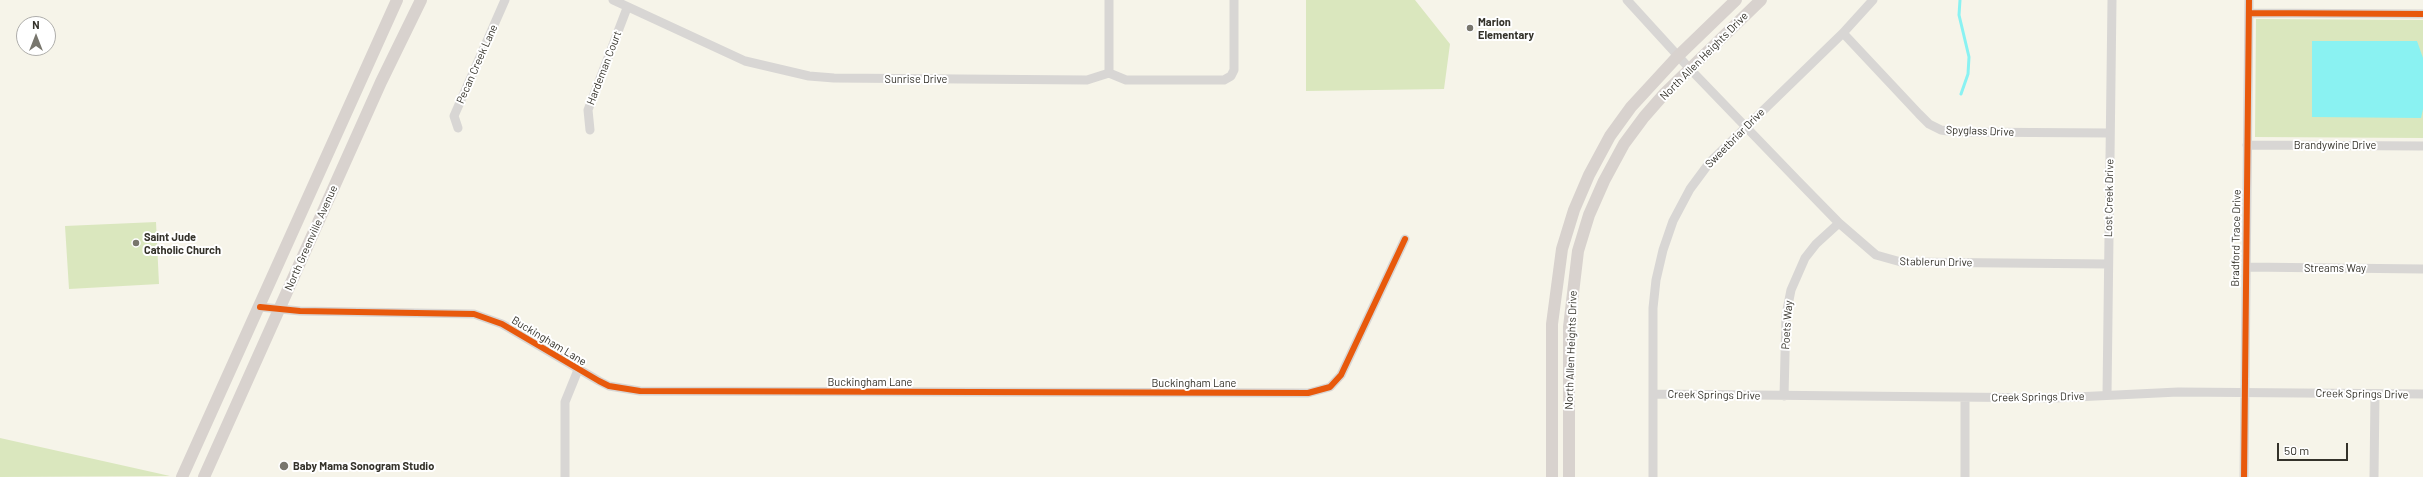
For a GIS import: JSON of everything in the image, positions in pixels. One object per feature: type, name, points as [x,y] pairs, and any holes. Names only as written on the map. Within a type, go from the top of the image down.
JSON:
[{"type":"main road","name":"North Greenville Avenue","points":[[182,477],[260,307],[362,75],[397,0]]},
{"type":"main road","name":"North Greenville Avenue","points":[[204,477],[381,82],[421,0]]},
{"type":"main road","name":"North Allen Heights Drive","points":[[1552,477],[1552,324],[1560,263],[1572,217],[1589,175],[1610,136],[1631,107],[1678,56],[1736,0]]},
{"type":"main road","name":"North Allen Heights Drive","points":[[1569,477],[1570,327],[1578,251],[1589,215],[1604,181],[1624,144],[1661,98],[1761,0]]},
{"type":"main road","points":[[362,75],[381,82]]},
{"type":"street","name":"Pecan Creek Lane","points":[[458,128],[454,116],[505,0]]},
{"type":"street","name":"Sunrise Drive","points":[[613,0],[627,8],[745,61],[809,76],[1087,80],[1109,72]]},
{"type":"street","points":[[1109,0],[1109,72],[1126,80],[1224,80],[1231,76],[1234,70],[1234,0]]},
{"type":"street","name":"Stablerun Drive","points":[[1627,0],[1690,69],[1747,126],[1839,223],[1876,255],[1901,262],[2108,264]]},
{"type":"street","name":"Sweetbriar Drive","points":[[1653,477],[1653,308],[1656,280],[1663,250],[1673,221],[1690,190],[1710,162],[1843,33],[1873,0]]},
{"type":"street","name":"Lost Creek Drive","points":[[2107,395],[2112,0]]},
{"type":"street","name":"Bradford Trace Drive","points":[[2244,477],[2249,0]]},
{"type":"street","name":"Hardeman Court","points":[[590,130],[588,110],[627,8]]},
{"type":"street","points":[[2249,13],[2423,14]]},
{"type":"street","name":"Spyglass Drive","points":[[1843,33],[1929,124],[1942,130],[1955,132],[2110,133]]},
{"type":"street","name":"Brandywine Drive","points":[[2248,144],[2423,146]]},
{"type":"street","name":"Poets Way","points":[[1784,396],[1786,315],[1791,290],[1805,258],[1816,244],[1839,223]]},
{"type":"street","name":"Buckingham Lane","points":[[260,307],[300,311],[474,314],[502,324],[578,370],[609,386],[640,391],[1308,393],[1330,387],[1341,375],[1405,238]]},
{"type":"street","name":"Streams Way","points":[[2246,268],[2423,269]]},
{"type":"street","points":[[565,477],[565,402],[578,370]]},
{"type":"street","name":"Creek Springs Drive","points":[[1653,394],[1965,398],[2055,398],[2178,392],[2423,394]]},
{"type":"street","points":[[2374,477],[2375,394]]},
{"type":"street","points":[[1965,398],[1965,477]]},
{"type":"green space","points":[[1306,0],[1415,0],[1450,44],[1444,89],[1306,91]]},
{"type":"green space","points":[[2256,19],[2423,20],[2423,138],[2255,137]]},
{"type":"green space","points":[[156,222],[159,284],[69,289],[65,226]]},
{"type":"green space","points":[[0,438],[170,476],[0,477]]},
{"type":"water","points":[[2312,41],[2417,41],[2423,58],[2423,109],[2421,118],[2312,117]]},
{"type":"waterway","points":[[1960,0],[1959,15],[1969,57],[1968,74],[1961,94]]},
{"type":"cycle path","points":[[2244,477],[2249,0]]},
{"type":"cycle path","points":[[2249,13],[2423,14]]},
{"type":"cycle path","points":[[260,307],[300,311],[474,314],[502,324],[609,386],[640,391],[1308,393],[1330,387],[1341,375],[1405,239]]},
{"type":"place","name":"Marion Elementary","points":[[1470,28]]},
{"type":"place","name":"Saint Jude Catholic Church","points":[[136,243]]},
{"type":"place","name":"Baby Mama Sonogram Studio","points":[[284,466]]}]
